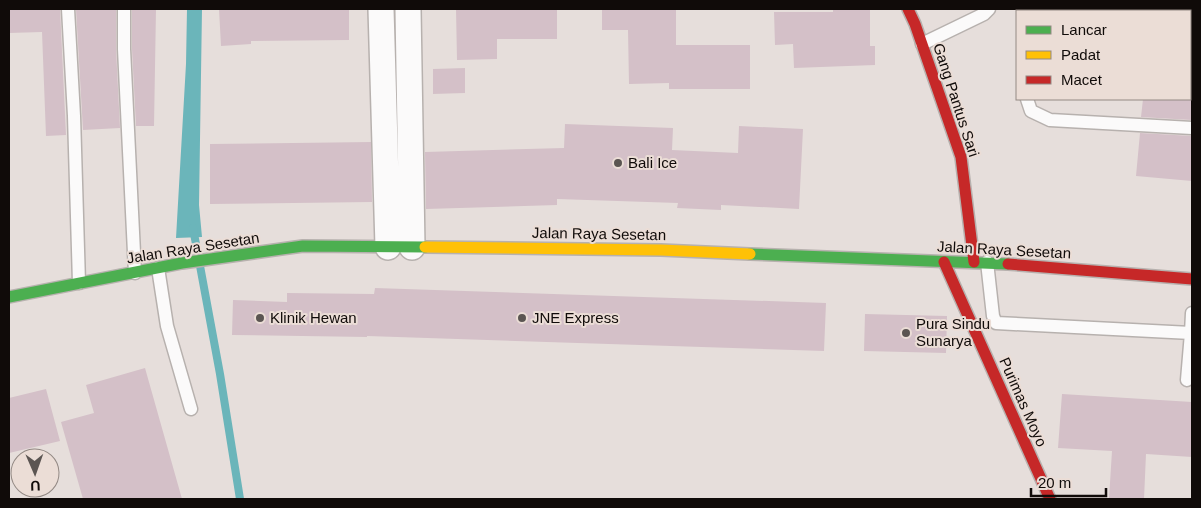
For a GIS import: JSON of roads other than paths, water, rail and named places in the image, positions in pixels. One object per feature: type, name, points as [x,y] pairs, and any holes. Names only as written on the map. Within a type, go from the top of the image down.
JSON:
[{"type":"main road","name":"Gang Pantus Sari","points":[[908,9],[922,44],[960,157],[974,262]]},
{"type":"main road","name":"Jalan Raya Sesetan","points":[[9,297],[182,263],[303,246],[661,250],[944,262],[987,262],[1192,279]]},
{"type":"main road","name":"Purimas Moyo","points":[[944,262],[1050,499]]},
{"type":"street","points":[[381,9],[400,247]]},
{"type":"street","points":[[400,247],[408,9]]},
{"type":"lane","points":[[68,9],[74,116],[79,283]]},
{"type":"lane","points":[[124,9],[124,49],[134,273]]},
{"type":"lane","points":[[922,44],[984,14],[988,9]]},
{"type":"lane","points":[[1027,100],[1031,111],[1050,120],[1192,128]]},
{"type":"lane","points":[[987,262],[993,316],[996,323],[1191,333]]},
{"type":"lane","points":[[158,268],[167,326],[191,409]]},
{"type":"lane","points":[[1187,380],[1192,313]]},
{"type":"water","points":[[187,9],[202,9],[199,205],[202,237],[176,238],[186,64]]},
{"type":"waterway","points":[[193,228],[220,374],[240,499]]},
{"type":"place","name":"Bali Ice","points":[[618,163]]},
{"type":"place","name":"Klinik Hewan","points":[[260,318]]},
{"type":"place","name":"JNE Express","points":[[522,318]]},
{"type":"place","name":"Pura Sindu Sunarya","points":[[906,333]]}]
